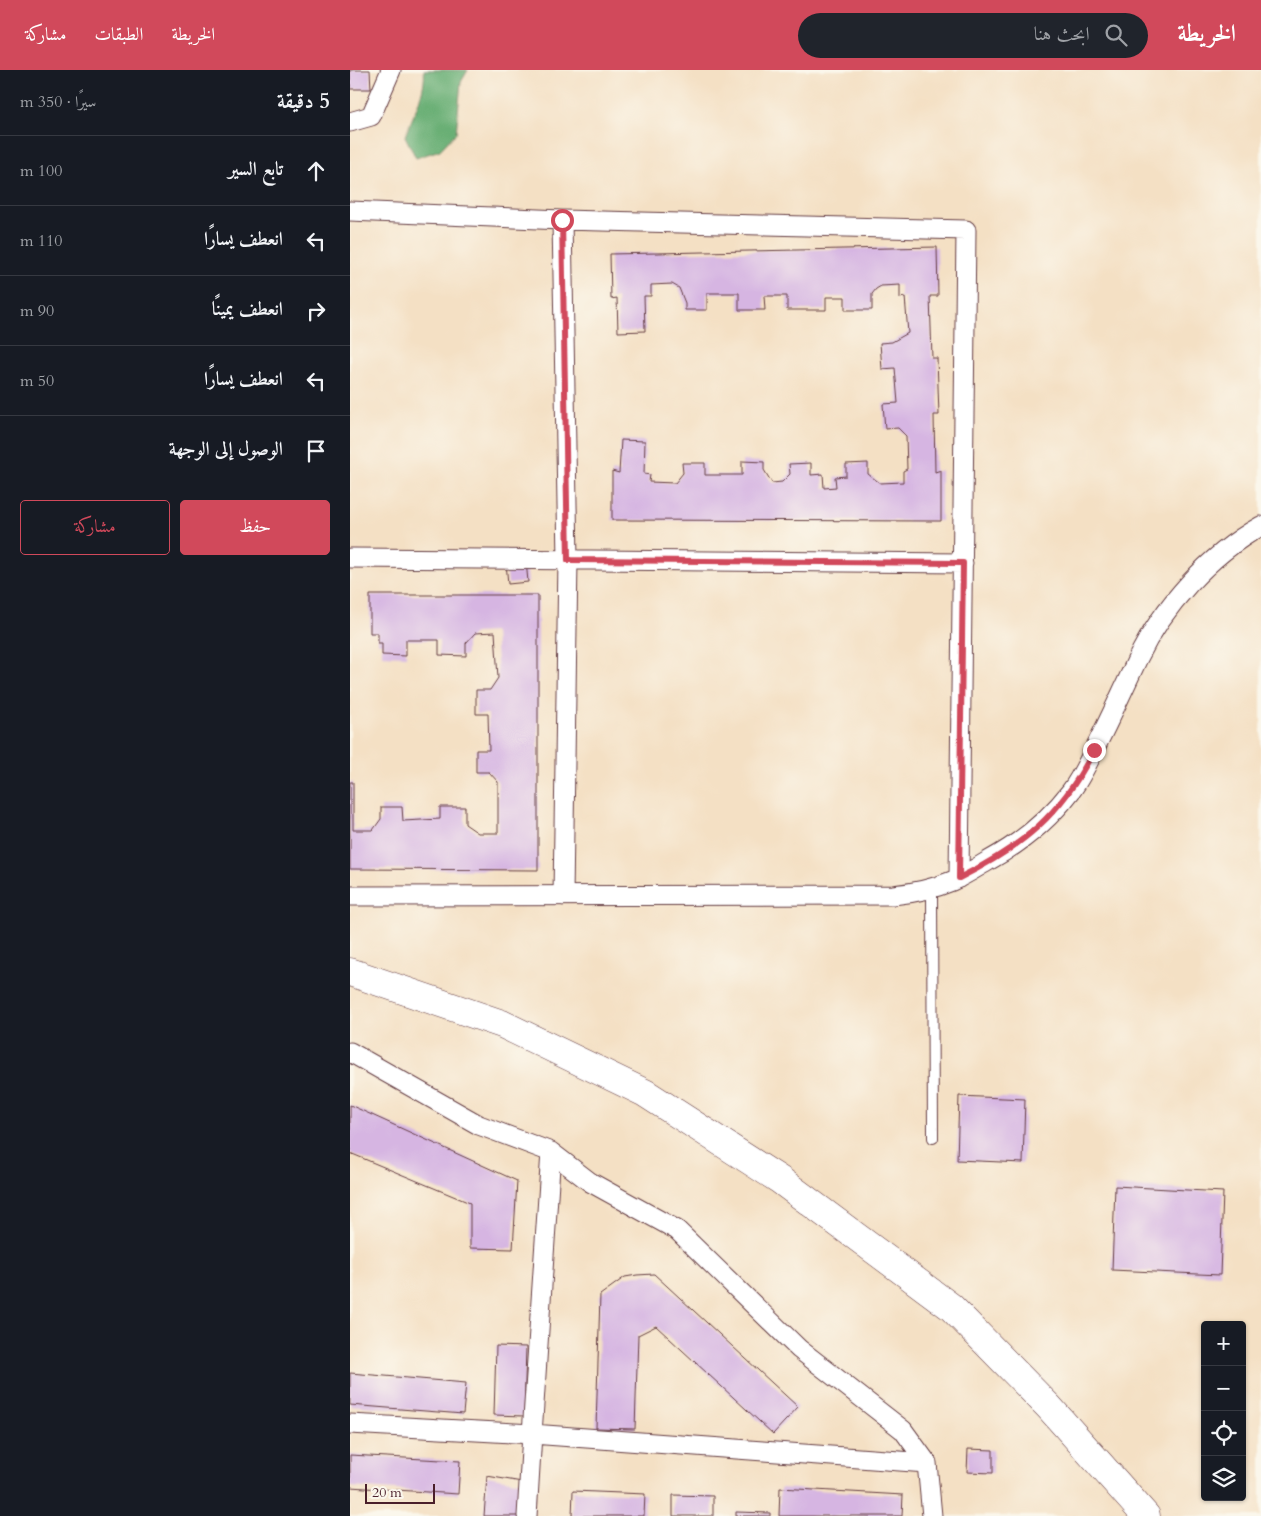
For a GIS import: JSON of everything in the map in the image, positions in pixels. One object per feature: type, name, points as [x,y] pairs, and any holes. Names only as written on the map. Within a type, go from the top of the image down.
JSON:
[{"type":"main road","points":[[350,972],[502,1024],[645,1093],[780,1180],[951,1307],[1049,1407],[1146,1516]]},
{"type":"street","points":[[350,122],[371,116],[391,70]]},
{"type":"street","points":[[350,211],[562,220],[966,230],[959,878]]},
{"type":"street","points":[[562,220],[568,560],[563,896]]},
{"type":"street","points":[[350,896],[884,896],[912,893],[959,878],[1025,838],[1057,808],[1072,790],[1084,771],[1138,658],[1170,607],[1210,563],[1233,544],[1261,526]]},
{"type":"street","points":[[350,558],[963,563]]},
{"type":"street","points":[[350,1052],[479,1125],[552,1152],[590,1182],[677,1230],[799,1349],[903,1430],[927,1463],[932,1516]]},
{"type":"street","points":[[527,1516],[552,1152]]},
{"type":"street","points":[[350,1424],[532,1434],[927,1463]]},
{"type":"lane","points":[[932,888],[933,1138]]},
{"type":"green space","points":[[424,70],[468,70],[461,82],[456,133],[440,150],[416,158],[405,136],[421,94]]},
{"type":"building","points":[[350,70],[370,70],[371,89],[350,89]]},
{"type":"building","points":[[937,247],[938,296],[930,296],[932,358],[937,358],[939,415],[934,415],[935,472],[941,470],[941,521],[612,520],[612,471],[619,473],[621,440],[645,441],[644,474],[650,475],[649,482],[675,483],[683,473],[682,463],[705,463],[705,475],[742,475],[742,461],[764,462],[764,470],[772,483],[782,482],[790,474],[789,464],[811,463],[811,475],[823,474],[824,488],[836,487],[835,477],[846,476],[846,464],[868,463],[868,474],[880,483],[903,482],[903,471],[907,469],[906,436],[898,428],[885,429],[883,404],[898,403],[895,368],[882,369],[880,343],[892,342],[908,333],[905,297],[900,298],[900,285],[881,286],[876,289],[872,294],[872,310],[845,310],[845,297],[826,297],[826,310],[787,310],[787,296],[764,296],[765,310],[739,310],[739,293],[707,293],[707,310],[685,310],[685,303],[679,288],[672,284],[651,285],[651,296],[644,296],[645,331],[618,332],[617,298],[611,299],[610,254]]},
{"type":"building","points":[[526,561],[528,582],[508,584],[506,563]]},
{"type":"building","points":[[370,595],[538,595],[538,870],[350,869],[350,782],[353,782],[353,830],[373,830],[381,819],[381,807],[402,807],[403,821],[440,819],[440,807],[465,807],[465,824],[478,833],[498,833],[498,782],[489,772],[476,772],[476,750],[489,750],[488,714],[476,714],[476,690],[490,690],[498,678],[495,632],[475,633],[466,643],[466,656],[439,655],[439,640],[406,640],[406,656],[382,655],[382,643],[378,643],[378,633],[370,633]]},
{"type":"building","points":[[959,1096],[1025,1099],[1023,1163],[957,1160]]},
{"type":"building","points":[[350,1105],[517,1181],[513,1249],[470,1248],[470,1203],[350,1153]]},
{"type":"building","points":[[1115,1186],[1223,1192],[1220,1275],[1112,1270]]},
{"type":"building","points":[[654,1274],[798,1407],[773,1434],[656,1326],[638,1335],[635,1429],[596,1428],[600,1295],[625,1277]]},
{"type":"building","points":[[496,1346],[526,1347],[524,1416],[494,1415]]},
{"type":"building","points":[[350,1373],[466,1383],[463,1414],[350,1405]]},
{"type":"building","points":[[968,1449],[993,1450],[993,1473],[967,1472]]},
{"type":"building","points":[[350,1455],[460,1461],[458,1494],[350,1487]]},
{"type":"building","points":[[487,1476],[522,1482],[518,1516],[484,1516]]},
{"type":"building","points":[[780,1488],[903,1495],[902,1516],[779,1516]]},
{"type":"building","points":[[573,1491],[645,1494],[644,1516],[572,1516]]},
{"type":"building","points":[[673,1495],[713,1496],[713,1516],[673,1516]]},
{"type":"building","points":[[736,1512],[770,1513],[770,1516],[736,1516]]},
{"type":"route","points":[[562,220],[568,560],[963,563],[959,878],[1006,851],[1042,824],[1072,790],[1094,750]]}]
